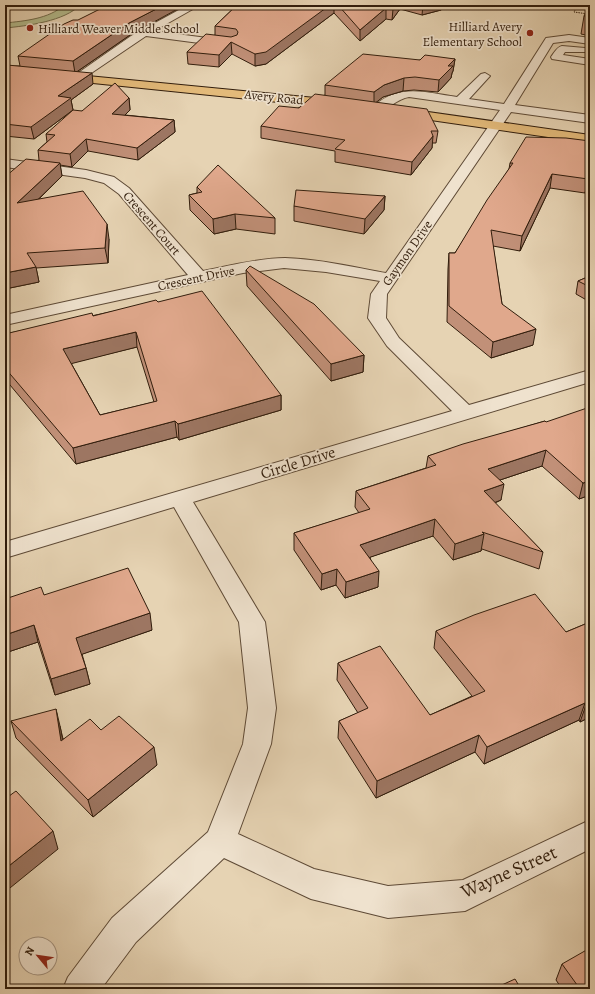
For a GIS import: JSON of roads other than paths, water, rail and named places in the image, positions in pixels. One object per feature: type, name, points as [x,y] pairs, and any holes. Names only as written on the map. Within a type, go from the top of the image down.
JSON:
[{"type":"main road","name":"Avery Road","points":[[5,71],[350,105]]},
{"type":"main road","points":[[364,107],[590,139]]},
{"type":"street","points":[[77,78],[144,33],[195,5]]},
{"type":"street","points":[[144,33],[232,44]]},
{"type":"street","name":"Gaymon Drive","points":[[466,413],[393,342],[377,318],[379,294],[496,126],[550,40],[569,38],[590,41]]},
{"type":"street","points":[[590,51],[562,49],[556,57],[590,62]]},
{"type":"street","points":[[460,101],[486,76]]},
{"type":"street","points":[[378,109],[391,98],[398,95],[409,94],[590,119]]},
{"type":"street","name":"Crescent Court","points":[[5,164],[86,174],[109,180],[124,191],[199,277]]},
{"type":"street","name":"Crescent Drive","points":[[5,320],[242,268],[284,263],[326,267],[389,278]]},
{"type":"street","name":"Circle Drive","points":[[5,550],[590,376]]},
{"type":"street","points":[[80,989],[124,930],[220,841],[257,744],[262,708],[252,622],[180,498]]},
{"type":"street","name":"Wayne Street","points":[[220,841],[311,884],[388,902],[465,895],[590,834]]},
{"type":"place","name":"Hilliard Weaver Middle School","points":[[30,28]]},
{"type":"place","name":"Hilliard Avery Elementary School","points":[[530,33]]}]
